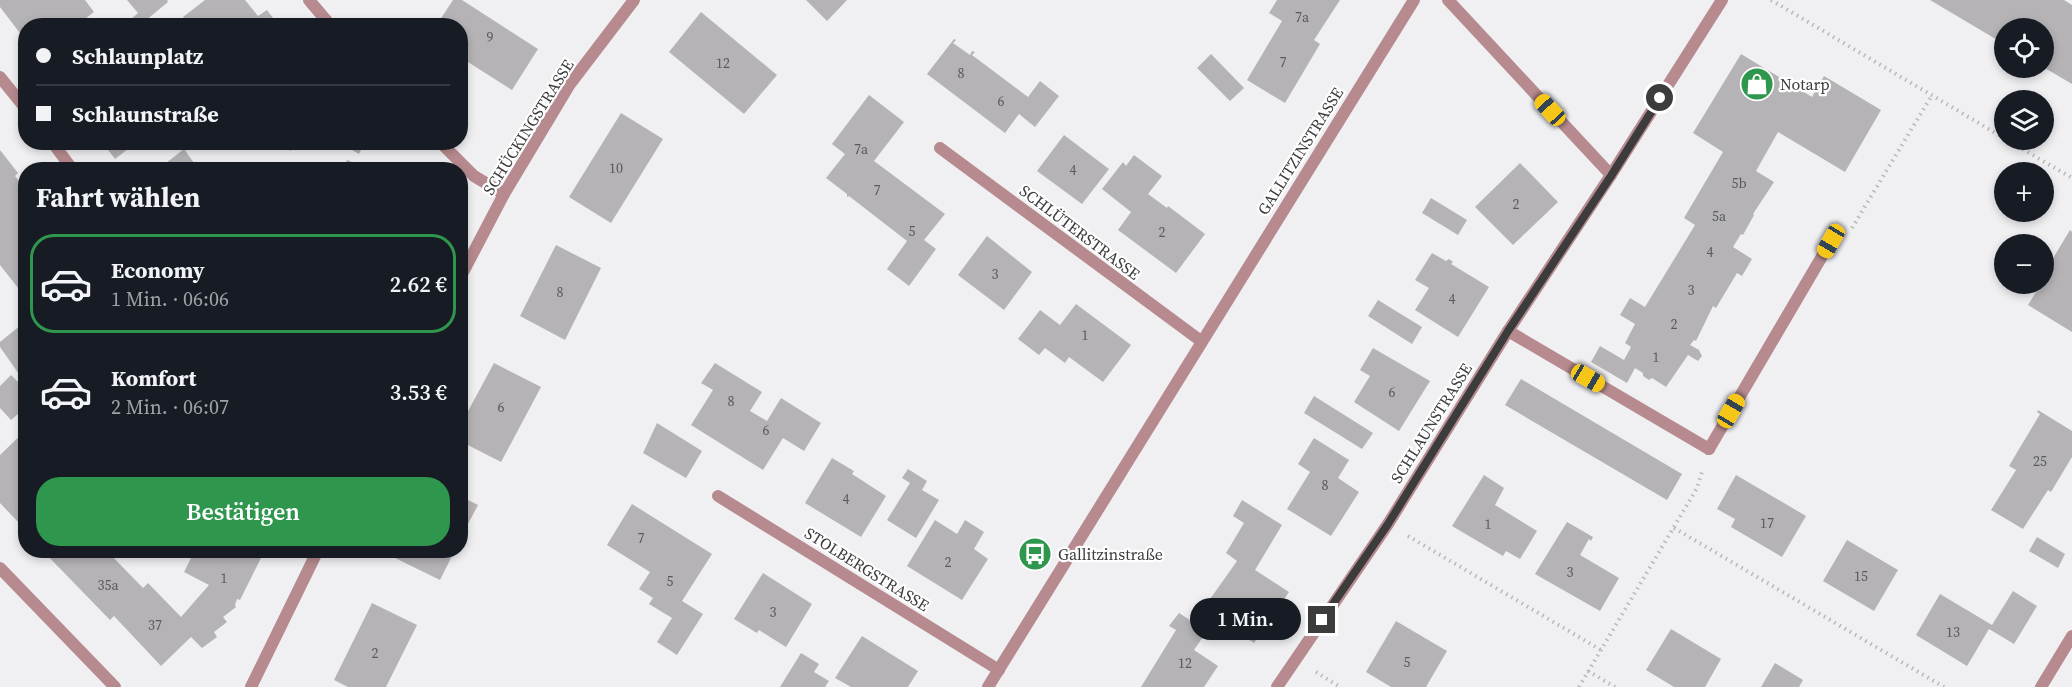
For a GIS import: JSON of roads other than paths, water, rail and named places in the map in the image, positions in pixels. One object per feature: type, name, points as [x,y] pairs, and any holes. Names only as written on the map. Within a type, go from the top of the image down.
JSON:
[{"type":"street","points":[[309,0],[324,18]]},
{"type":"street","name":"SCHÜCKINGSTRASSE","points":[[468,263],[504,194],[570,84],[634,0]]},
{"type":"street","name":"GALLITZINSTRASSE","points":[[988,687],[1413,0]]},
{"type":"street","points":[[1448,0],[1611,176]]},
{"type":"street","name":"SCHLAUNSTRASSE","points":[[1277,687],[1388,524],[1508,331],[1611,176],[1722,0]]},
{"type":"street","points":[[0,77],[18,100]]},
{"type":"street","name":"SCHLÜTERSTRASSE","points":[[940,148],[1201,341]]},
{"type":"street","points":[[448,150],[460,162]]},
{"type":"street","points":[[468,170],[504,194]]},
{"type":"street","points":[[1508,331],[1709,449],[1831,241]]},
{"type":"street","name":"STOLBERGSTRASSE","points":[[718,496],[999,670]]},
{"type":"street","points":[[251,687],[314,558]]},
{"type":"street","points":[[0,568],[115,687]]},
{"type":"street","points":[[2041,687],[2072,636]]},
{"type":"place","name":"Notarp","points":[[1757,84]]},
{"type":"place","name":"Gallitzinstraße","points":[[1035,554]]}]
